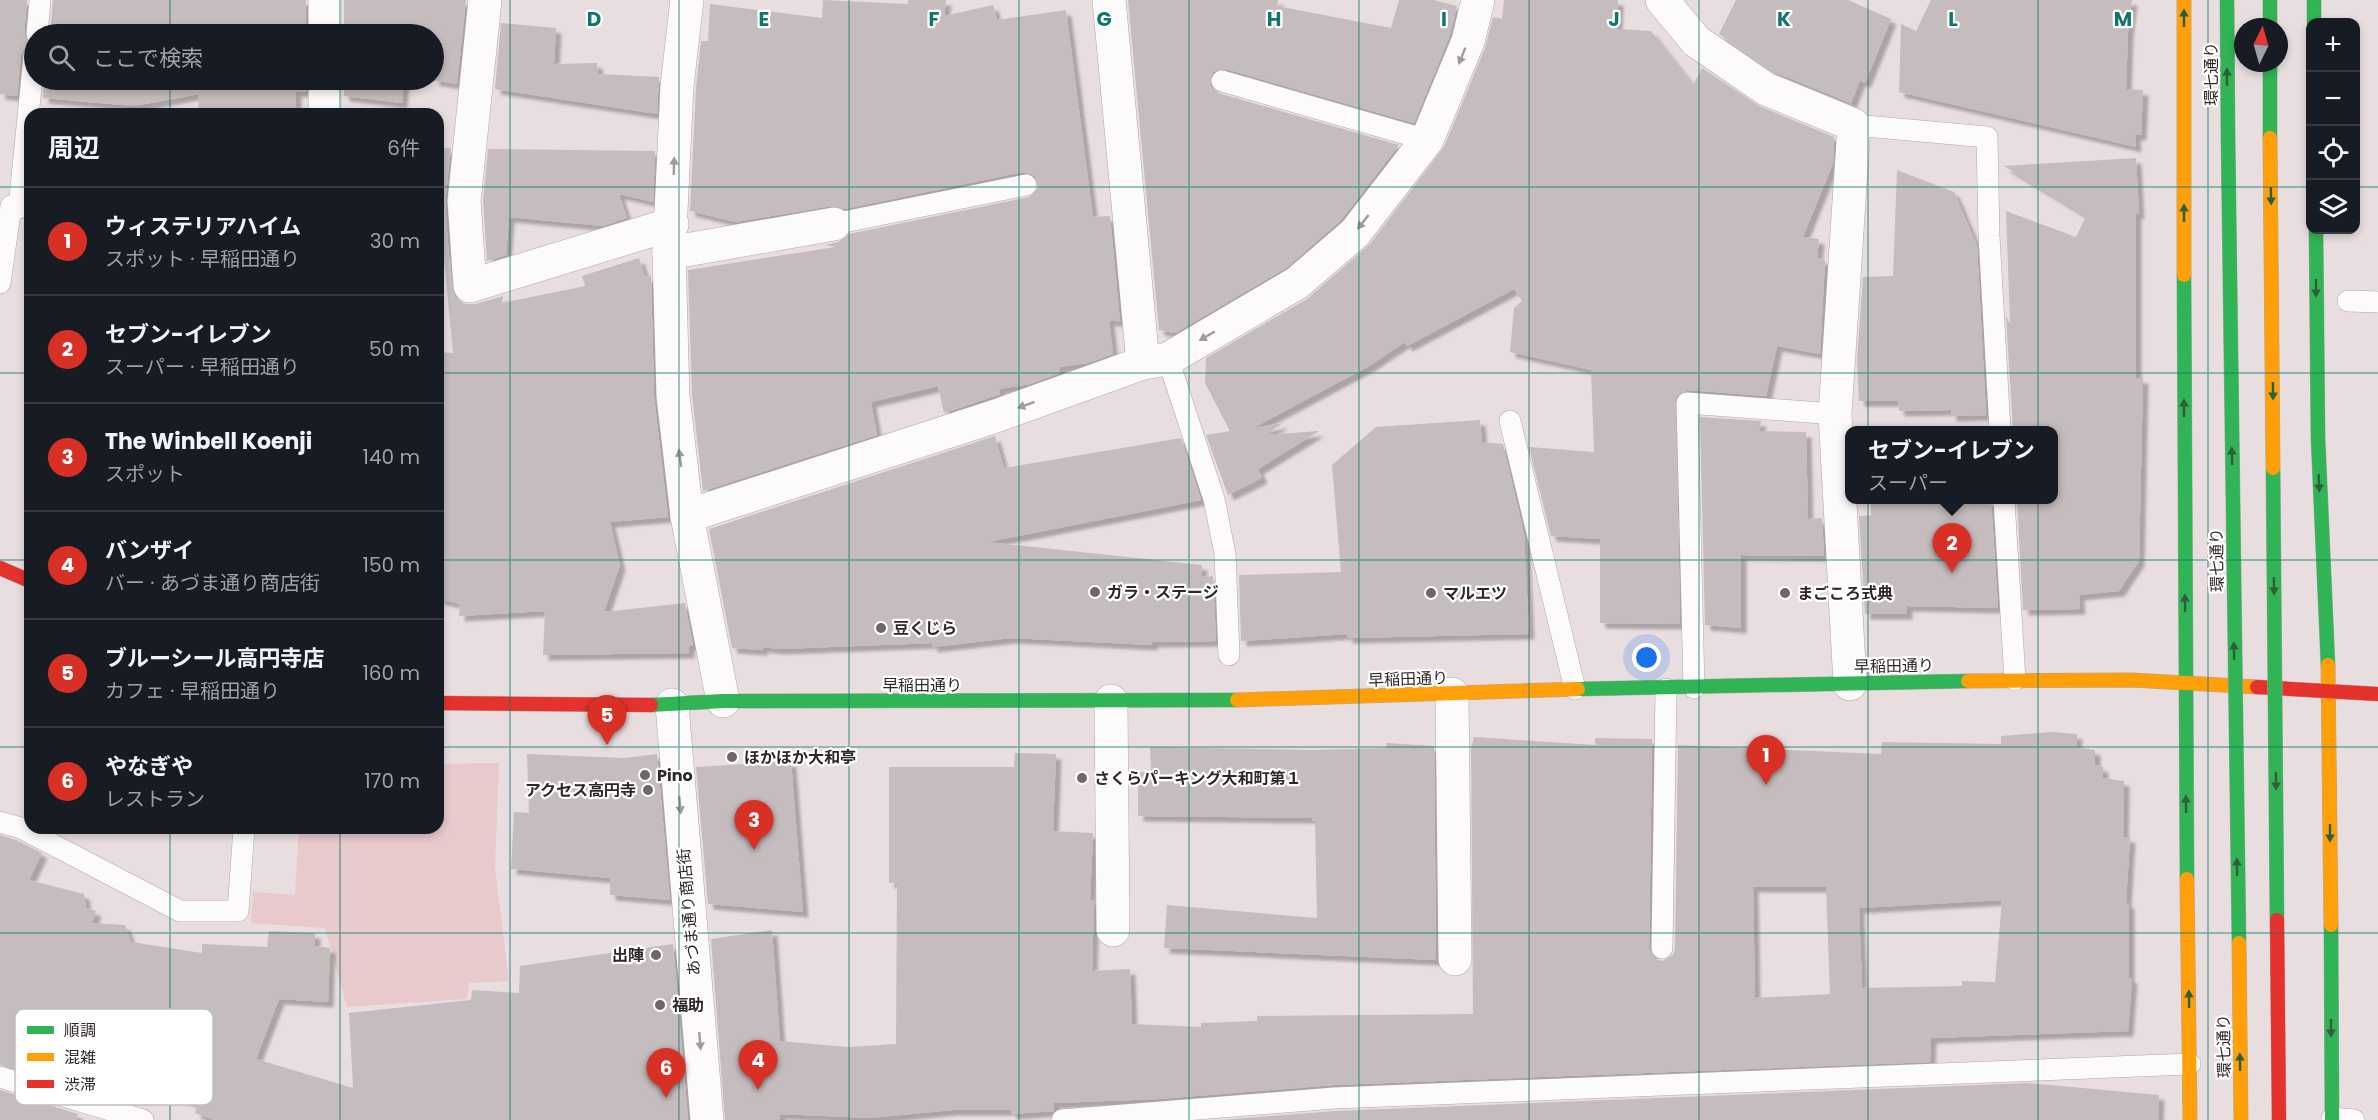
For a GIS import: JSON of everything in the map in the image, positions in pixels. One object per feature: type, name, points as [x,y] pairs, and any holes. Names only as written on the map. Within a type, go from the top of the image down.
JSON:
[{"type":"main road","points":[[2184,0],[2190,1120]]},
{"type":"main road","name":"環七通り","points":[[2227,0],[2241,1120]]},
{"type":"main road","points":[[2270,0],[2270,18]]},
{"type":"main road","points":[[2314,0],[2314,18]]},
{"type":"main road","points":[[2270,72],[2279,1120]]},
{"type":"main road","points":[[2316,234],[2318,438],[2329,690],[2332,1119]]},
{"type":"main road","points":[[0,568],[24,578]]},
{"type":"main road","name":"早稲田通り","points":[[444,703],[672,705],[723,701],[1111,701],[2015,680],[2132,680],[2378,694]]},
{"type":"street","points":[[325,0],[325,24]]},
{"type":"street","points":[[485,0],[464,201],[470,286],[670,239],[834,224]]},
{"type":"street","points":[[687,0],[677,86],[670,239],[673,396],[687,516],[723,701]]},
{"type":"street","points":[[1109,0],[1155,361]]},
{"type":"street","points":[[687,516],[993,417],[1155,361],[1297,284],[1355,233],[1427,140],[1468,41],[1478,0]]},
{"type":"street","points":[[1662,0],[1696,41],[1766,88],[1854,125],[1836,414],[1850,684]]},
{"type":"street","points":[[325,90],[325,108]]},
{"type":"street","points":[[1452,694],[1455,959]]},
{"type":"street","points":[[1111,701],[1113,930]]},
{"type":"street","name":"あづま通り商店街","points":[[672,705],[707,1120]]},
{"type":"lane","points":[[38,24],[40,0]]},
{"type":"lane","points":[[1222,81],[1427,140]]},
{"type":"lane","points":[[27,108],[30,90]]},
{"type":"lane","points":[[1854,125],[1988,137],[1989,236],[2000,426]]},
{"type":"lane","points":[[0,283],[15,207],[24,135]]},
{"type":"lane","points":[[834,224],[1026,185]]},
{"type":"lane","points":[[2348,301],[2378,302]]},
{"type":"lane","points":[[1155,361],[1214,499],[1225,554],[1229,655]]},
{"type":"lane","points":[[1694,688],[1687,403],[1836,414]]},
{"type":"lane","points":[[1510,421],[1575,689]]},
{"type":"lane","points":[[2004,504],[2015,680]]},
{"type":"lane","points":[[1662,948],[1666,689]]},
{"type":"lane","points":[[0,822],[24,830]]},
{"type":"lane","points":[[32,834],[180,911],[238,911],[244,834]]},
{"type":"lane","points":[[1062,1120],[1334,1098],[2190,1064]]},
{"type":"lane","points":[[0,1077],[15,1082]]},
{"type":"lane","points":[[93,1105],[143,1120]]},
{"type":"lane","points":[[2332,1119],[2355,1120]]},
{"type":"shaded area","points":[[499,763],[495,868],[509,981],[469,983],[467,999],[347,1007],[325,928],[251,923],[253,892],[295,895],[299,834],[444,834],[444,764]]},
{"type":"building","points":[[0,0],[27,0],[24,51],[21,55],[17,96],[0,94]]},
{"type":"building","points":[[53,0],[306,0],[306,24],[51,24]]},
{"type":"building","points":[[344,0],[466,0],[457,84],[444,82],[444,24],[344,24]]},
{"type":"building","points":[[823,0],[908,4],[908,0],[946,0],[944,16],[993,5],[997,20],[1066,10],[1093,217],[1110,216],[1120,322],[1109,320],[1113,354],[1088,363],[1060,367],[1060,373],[1030,384],[999,389],[1000,394],[944,413],[938,386],[871,402],[877,435],[703,491],[692,395],[688,270],[835,247],[825,245],[838,242],[849,234],[1029,197],[1038,188],[1035,176],[1023,172],[844,209],[831,206],[735,222],[690,211],[696,88],[701,41],[708,41],[710,4],[822,18]]},
{"type":"building","points":[[1128,0],[1278,0],[1277,6],[1391,28],[1399,0],[1434,0],[1457,6],[1450,35],[1414,123],[1226,69],[1213,72],[1210,85],[1218,93],[1399,145],[1341,220],[1286,268],[1175,333],[1159,330]]},
{"type":"building","points":[[1504,0],[1618,0],[1617,29],[1651,31],[1693,85],[1702,68],[1759,106],[1834,137],[1833,163],[1803,237],[1819,239],[1817,258],[1825,260],[1820,354],[1777,346],[1766,396],[1688,390],[1676,397],[1680,624],[1600,623],[1600,539],[1551,536],[1529,447],[1594,452],[1591,370],[1510,352],[1514,308],[1522,301],[1514,289],[1407,346],[1405,342],[1369,366],[1253,428],[1283,423],[1265,435],[1319,431],[1258,469],[1262,478],[1228,495],[1206,435],[1230,431],[1205,383],[1206,358],[1307,299],[1370,244],[1444,147],[1485,48],[1493,17],[1502,19]]},
{"type":"building","points":[[1736,0],[1848,0],[1891,19],[1865,83],[1860,80],[1851,103],[1775,72],[1719,34]]},
{"type":"building","points":[[1931,0],[2132,0],[2128,32],[2126,89],[2143,90],[2141,135],[2135,135],[2136,147],[1899,92],[1901,24],[1916,31]]},
{"type":"building","points":[[501,23],[556,28],[554,64],[597,63],[598,74],[659,77],[657,114],[495,89]]},
{"type":"building","points":[[43,90],[306,90],[306,92],[296,91],[296,108],[198,108],[199,94],[134,106],[43,98]]},
{"type":"building","points":[[344,90],[403,90],[402,103],[344,96]]},
{"type":"building","points":[[444,148],[451,148],[445,202],[451,287],[455,297],[464,304],[476,304],[503,296],[502,303],[585,286],[582,276],[639,258],[645,277],[651,276],[654,397],[668,517],[610,522],[620,565],[604,612],[685,603],[693,646],[689,645],[689,653],[543,655],[545,611],[459,616],[460,604],[444,600],[444,352],[453,353],[444,259]]},
{"type":"building","points":[[488,149],[655,151],[653,202],[619,194],[627,218],[603,226],[509,217],[506,255],[487,261],[483,201]]},
{"type":"building","points":[[2136,158],[2139,214],[2136,213],[2136,378],[2143,378],[2139,561],[2119,591],[2079,595],[2080,609],[2023,610],[2017,504],[2058,504],[2058,426],[2013,426],[2006,316],[2010,324],[2006,211],[2076,237],[2086,216],[2004,166]]},
{"type":"building","points":[[1897,170],[1954,192],[1977,246],[1986,415],[1951,416],[1951,410],[1899,411],[1898,401],[1859,401],[1857,360],[1863,277],[1893,276]]},
{"type":"building","points":[[1700,417],[1761,421],[1759,431],[1806,432],[1808,519],[1822,518],[1824,556],[1741,555],[1741,628],[1705,625]]},
{"type":"building","points":[[1480,420],[1482,442],[1503,444],[1524,534],[1529,634],[1347,638],[1347,634],[1241,641],[1239,575],[1341,572],[1332,465],[1376,427]]},
{"type":"building","points":[[995,436],[1004,468],[1181,438],[1201,500],[987,542],[1202,565],[1201,577],[1213,576],[1216,641],[1152,642],[1152,645],[1011,638],[932,647],[932,643],[780,649],[762,647],[763,650],[732,648],[709,529]]},
{"type":"building","points":[[1871,504],[1991,504],[1998,608],[1907,606],[1907,614],[1865,614],[1859,516],[1871,515]]},
{"type":"building","points":[[2051,732],[2077,734],[2076,747],[2095,750],[2095,765],[2103,767],[2103,778],[2124,781],[2123,837],[2130,837],[2126,903],[2129,903],[2129,978],[2132,978],[2128,1031],[1931,1038],[1930,1062],[1333,1085],[1158,1099],[1054,1103],[1054,1111],[1011,1114],[1011,1110],[952,1110],[869,1118],[780,1114],[779,1120],[725,1120],[711,939],[772,930],[780,1041],[848,1047],[896,1044],[897,882],[889,883],[889,767],[1014,767],[1015,753],[1056,754],[1053,831],[1093,833],[1090,900],[1094,900],[1092,971],[1130,969],[1132,1024],[1201,1027],[1201,1023],[1257,1021],[1257,1016],[1473,1014],[1471,748],[1474,737],[1595,745],[1595,738],[1652,739],[1649,948],[1655,959],[1662,961],[1673,955],[1675,948],[1678,745],[1881,754],[1882,742],[2001,744],[2001,736]],"holes":[[[1753,887],[1826,887],[1830,994],[1755,998]],[[2002,900],[1995,982],[1962,981],[1962,986],[1862,988],[1859,908]]]},
{"type":"building","points":[[1387,743],[1434,746],[1436,960],[1164,948],[1167,905],[1317,918],[1315,821],[1312,821],[1312,818],[1138,816],[1138,772],[1151,772],[1150,747],[1312,750],[1386,748]]},
{"type":"building","points":[[527,754],[624,758],[657,754],[670,900],[610,895],[610,878],[511,869],[514,812],[529,813]]},
{"type":"building","points":[[791,761],[803,912],[708,904],[696,767]]},
{"type":"building","points":[[0,835],[42,853],[29,880],[84,894],[86,908],[96,911],[92,923],[125,925],[131,942],[202,953],[202,944],[267,947],[269,931],[315,933],[315,946],[330,948],[328,1002],[279,999],[256,1059],[353,1088],[349,1013],[471,1000],[472,990],[519,993],[520,966],[673,944],[688,1120],[215,1120],[195,1113],[198,1105],[213,1105],[213,1009],[15,1009],[15,1069],[0,1065]]},
{"type":"building","points":[[2028,1083],[2159,1095],[2158,1120],[1220,1120],[1335,1111]]},
{"type":"building","points":[[0,1090],[15,1095],[15,1105],[49,1105],[78,1114],[76,1120],[0,1120]]},
{"type":"traffic: fast","points":[[2227,0],[2228,135]]},
{"type":"traffic: fast","points":[[2270,0],[2270,18]]},
{"type":"traffic: fast","points":[[2314,0],[2314,18]]},
{"type":"traffic: fast","points":[[2270,72],[2270,138]]},
{"type":"traffic: fast","points":[[2228,135],[2239,943]]},
{"type":"traffic: fast","points":[[2316,234],[2318,438],[2328,665]]},
{"type":"traffic: fast","points":[[2184,275],[2187,879]]},
{"type":"traffic: fast","points":[[2273,468],[2277,920]]},
{"type":"traffic: fast","points":[[1578,689],[1968,681]]},
{"type":"traffic: fast","points":[[651,705],[723,701],[1237,700]]},
{"type":"traffic: fast","points":[[2331,925],[2332,1120]]},
{"type":"traffic: slow","points":[[2184,0],[2184,275]]},
{"type":"traffic: slow","points":[[2270,138],[2273,468]]},
{"type":"traffic: slow","points":[[2328,665],[2331,925]]},
{"type":"traffic: slow","points":[[1968,681],[2132,680],[2257,687]]},
{"type":"traffic: slow","points":[[1237,700],[1578,689]]},
{"type":"traffic: slow","points":[[2187,879],[2190,1120]]},
{"type":"traffic: slow","points":[[2239,943],[2241,1120]]},
{"type":"traffic: jam","points":[[0,568],[24,578]]},
{"type":"traffic: jam","points":[[2257,687],[2378,694]]},
{"type":"traffic: jam","points":[[444,703],[651,705]]},
{"type":"traffic: jam","points":[[2277,920],[2279,1120]]},
{"type":"place","name":"セブン-イレブン","points":[[1952,573]]},
{"type":"place","name":"ガラ・ステージ","points":[[1095,592]]},
{"type":"place","name":"マルエツ","points":[[1431,593]]},
{"type":"place","name":"まごころ式典","points":[[1785,593]]},
{"type":"place","name":"豆くじら","points":[[881,628]]},
{"type":"place","name":"ブルーシール高円寺店","points":[[607,745]]},
{"type":"place","name":"ほかほか大和亭","points":[[732,757]]},
{"type":"place","name":"Pino","points":[[645,775]]},
{"type":"place","name":"さくらパーキング大和町第１","points":[[1082,778]]},
{"type":"place","name":"ウィステリアハイム","points":[[1766,785]]},
{"type":"place","name":"アクセス高円寺","points":[[648,790]]},
{"type":"place","name":"The Winbell Koenji","points":[[754,850]]},
{"type":"place","name":"出陣","points":[[656,955]]},
{"type":"place","name":"福助","points":[[660,1005]]},
{"type":"place","name":"バンザイ","points":[[758,1090]]},
{"type":"place","name":"やなぎや","points":[[666,1098]]}]
